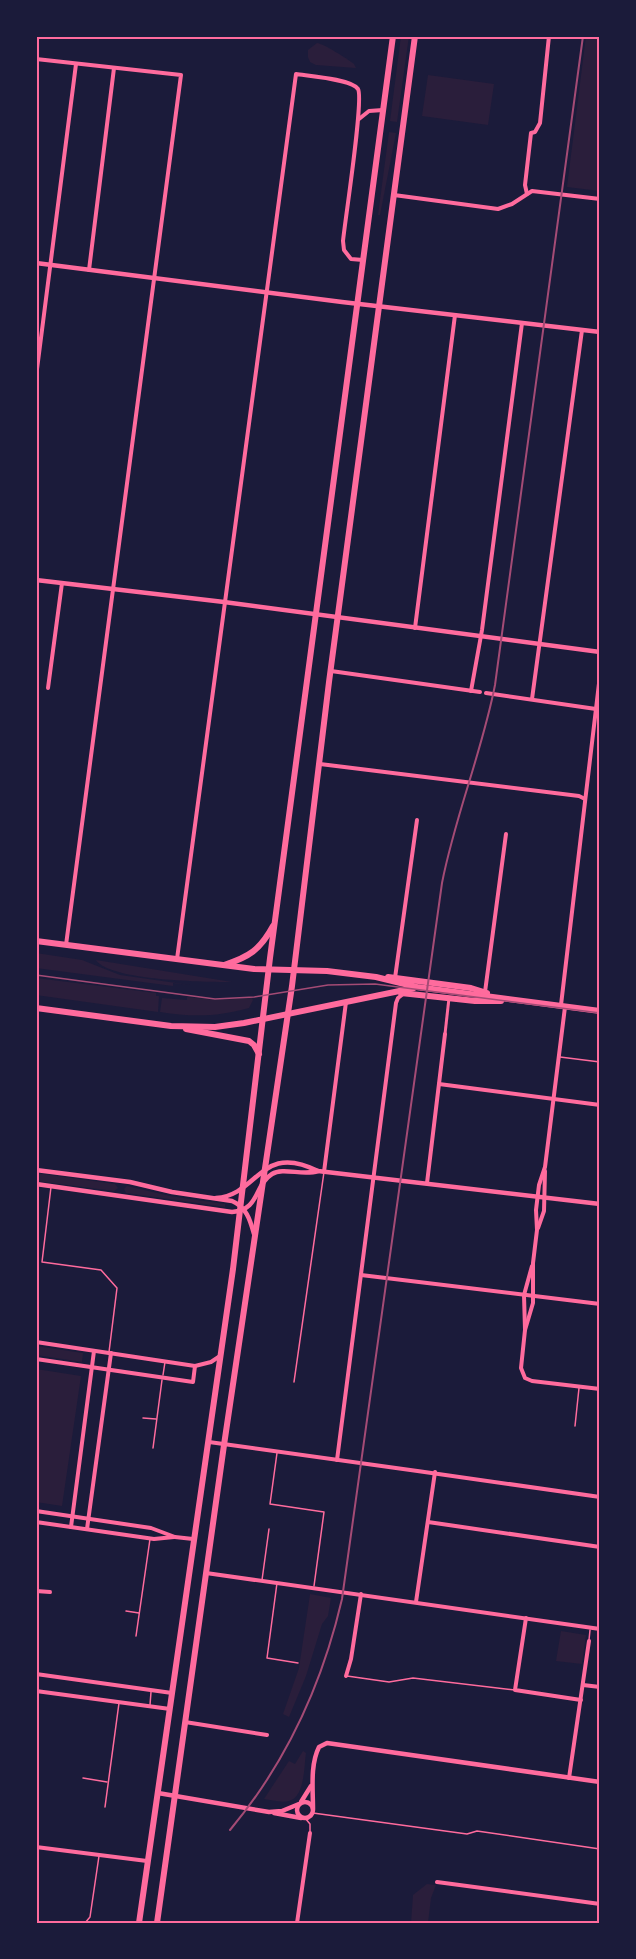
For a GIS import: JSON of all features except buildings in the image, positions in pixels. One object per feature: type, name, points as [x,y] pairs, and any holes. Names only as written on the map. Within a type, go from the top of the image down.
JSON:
[{"type":"main road","points":[[139,1923],[241,1208],[262,1018],[393,36]]},
{"type":"main road","points":[[157,1923],[224,1444],[288,1014],[415,36]]},
{"type":"main road","points":[[224,965],[253,953],[267,936],[276,917]]},
{"type":"main road","points":[[36,941],[269,970],[319,970],[395,978],[471,988],[505,998]]},
{"type":"main road","points":[[376,977],[417,987],[600,1011]]},
{"type":"main road","points":[[171,1026],[215,1027],[417,987]]},
{"type":"main road","points":[[389,993],[481,1002],[514,999]]},
{"type":"main road","points":[[36,1008],[171,1026],[249,1041],[259,1054]]},
{"type":"street","points":[[527,194],[525,185],[531,133],[535,132],[540,123],[549,36]]},
{"type":"street","points":[[36,59],[180,75],[66,945]]},
{"type":"street","points":[[36,377],[76,64]]},
{"type":"street","points":[[89,270],[114,68]]},
{"type":"street","points":[[177,959],[265,291],[296,74],[349,83],[357,87],[360,96],[358,119],[343,241],[344,250],[351,259],[363,260]]},
{"type":"street","points":[[358,119],[369,111],[383,110]]},
{"type":"street","points":[[394,195],[498,209],[512,204],[532,191],[600,199]]},
{"type":"street","points":[[36,263],[600,332]]},
{"type":"street","points":[[415,628],[455,314]]},
{"type":"street","points":[[471,691],[522,323]]},
{"type":"street","points":[[532,699],[582,330]]},
{"type":"street","points":[[36,580],[224,602],[600,652]]},
{"type":"street","points":[[48,688],[62,583]]},
{"type":"street","points":[[331,671],[480,692]]},
{"type":"street","points":[[537,1230],[544,1211],[545,1167],[600,675]]},
{"type":"street","points":[[486,693],[596,709]]},
{"type":"street","points":[[320,764],[572,795],[585,799]]},
{"type":"street","points":[[395,978],[417,820]]},
{"type":"street","points":[[485,992],[506,834]]},
{"type":"street","points":[[337,1460],[396,1001],[404,993]]},
{"type":"street","points":[[427,1183],[449,998]]},
{"type":"street","points":[[321,1171],[346,1001]]},
{"type":"street","points":[[439,1084],[600,1105]]},
{"type":"street","points":[[216,1198],[230,1196],[273,1164],[283,1163],[306,1165],[321,1171],[600,1204]]},
{"type":"street","points":[[545,1167],[538,1185],[537,1230],[533,1263],[534,1296],[525,1330],[520,1368],[527,1380],[600,1389]]},
{"type":"street","points":[[36,1170],[122,1181],[172,1192],[232,1201],[241,1208],[252,1227],[255,1240]]},
{"type":"street","points":[[36,1184],[226,1211],[241,1208],[253,1202],[262,1184],[270,1175],[278,1172],[309,1174],[321,1171]]},
{"type":"street","points":[[120,1196],[122,1181]]},
{"type":"street","points":[[525,1330],[524,1295],[533,1263]]},
{"type":"street","points":[[361,1275],[600,1304]]},
{"type":"street","points":[[36,1342],[195,1366],[210,1362],[220,1356]]},
{"type":"street","points":[[70,1527],[94,1351]]},
{"type":"street","points":[[87,1529],[110,1353]]},
{"type":"street","points":[[36,1359],[193,1382],[195,1366]]},
{"type":"street","points":[[207,1442],[435,1472],[600,1497]]},
{"type":"street","points":[[416,1602],[435,1472]]},
{"type":"street","points":[[36,1511],[152,1528],[175,1537]]},
{"type":"street","points":[[59,1525],[60,1515]]},
{"type":"street","points":[[36,1522],[150,1538],[193,1539]]},
{"type":"street","points":[[428,1522],[600,1547]]},
{"type":"street","points":[[150,1538],[152,1528]]},
{"type":"street","points":[[206,1573],[600,1629]]},
{"type":"street","points":[[36,1590],[50,1593]]},
{"type":"street","points":[[346,1676],[351,1659],[361,1594]]},
{"type":"street","points":[[526,1618],[514,1690],[581,1700]]},
{"type":"street","points":[[569,1778],[589,1641]]},
{"type":"street","points":[[36,1674],[172,1693]]},
{"type":"street","points":[[583,1684],[600,1687]]},
{"type":"street","points":[[36,1691],[170,1709]]},
{"type":"street","points":[[185,1722],[267,1735]]},
{"type":"street","points":[[158,1793],[269,1812],[283,1817],[309,1817],[313,1811],[312,1784],[317,1751],[321,1746],[331,1744],[600,1782]]},
{"type":"street","points":[[304,1818],[297,1813],[300,1803],[312,1784]]},
{"type":"street","points":[[269,1812],[282,1811],[300,1803],[309,1803],[313,1811]]},
{"type":"street","points":[[297,1923],[310,1833]]},
{"type":"street","points":[[36,1847],[147,1861]]},
{"type":"street","points":[[437,1882],[600,1904]]},
{"type":"lane","points":[[559,1057],[600,1062]]},
{"type":"lane","points":[[294,1382],[321,1171]]},
{"type":"lane","points":[[52,1186],[42,1262],[101,1270],[117,1288],[110,1353]]},
{"type":"lane","points":[[153,1448],[165,1361]]},
{"type":"lane","points":[[575,1426],[579,1387]]},
{"type":"lane","points":[[143,1418],[157,1419]]},
{"type":"lane","points":[[277,1452],[270,1504],[324,1512],[313,1587]]},
{"type":"lane","points":[[262,1581],[269,1529]]},
{"type":"lane","points":[[136,1636],[150,1538]]},
{"type":"lane","points":[[277,1582],[267,1658],[298,1663]]},
{"type":"lane","points":[[126,1611],[140,1613]]},
{"type":"lane","points":[[589,1641],[590,1627]]},
{"type":"lane","points":[[346,1676],[389,1682],[413,1678],[514,1690]]},
{"type":"lane","points":[[149,1706],[152,1690]]},
{"type":"lane","points":[[105,1807],[119,1702]]},
{"type":"lane","points":[[83,1778],[108,1782]]},
{"type":"lane","points":[[313,1811],[467,1834],[477,1832],[600,1849]]},
{"type":"lane","points":[[304,1818],[311,1826],[310,1833]]},
{"type":"lane","points":[[85,1923],[90,1917],[99,1855]]},
{"type":"shaded area","points":[[401,36],[409,36],[397,122],[390,121]]},
{"type":"shaded area","points":[[586,36],[600,36],[600,191],[567,187]]},
{"type":"shaded area","points":[[317,43],[341,55],[356,68],[316,65],[310,62],[308,50]]},
{"type":"shaded area","points":[[428,75],[494,84],[488,125],[422,116]]},
{"type":"shaded area","points":[[389,132],[396,133],[380,215],[378,215]]},
{"type":"shaded area","points":[[36,953],[82,960],[120,975],[190,985],[173,983],[173,986],[36,968]]},
{"type":"shaded area","points":[[96,960],[232,982],[182,981],[139,976],[105,967]]},
{"type":"shaded area","points":[[36,978],[156,993],[156,996],[159,996],[158,1012],[36,995]]},
{"type":"shaded area","points":[[187,997],[216,1000],[252,998],[253,1000],[249,1008],[215,1015],[160,1012],[162,998],[187,1000]]},
{"type":"shaded area","points":[[36,1173],[115,1184],[118,1188],[114,1191],[36,1181]]},
{"type":"shaded area","points":[[127,1186],[170,1196],[225,1204],[225,1207],[126,1193],[124,1189]]},
{"type":"shaded area","points":[[36,1346],[83,1353],[82,1362],[36,1355]]},
{"type":"shaded area","points":[[36,1369],[81,1376],[62,1506],[36,1502]]},
{"type":"shaded area","points":[[310,1594],[331,1598],[328,1616],[322,1624],[306,1676],[289,1717],[283,1714],[299,1668]]},
{"type":"shaded area","points":[[561,1631],[586,1635],[582,1664],[556,1661]]},
{"type":"shaded area","points":[[303,1751],[306,1753],[304,1773],[298,1794],[286,1802],[264,1799],[289,1761],[295,1764]]},
{"type":"shaded area","points":[[427,1884],[436,1885],[431,1898],[428,1923],[411,1923],[413,1895]]},
{"type":"tram line","points":[[36,975],[215,999],[254,997],[328,985],[375,984],[600,1013]]},
{"type":"railway","points":[[230,1830],[268,1778],[300,1722],[324,1662],[342,1599],[442,883],[495,685],[583,36]]}]
